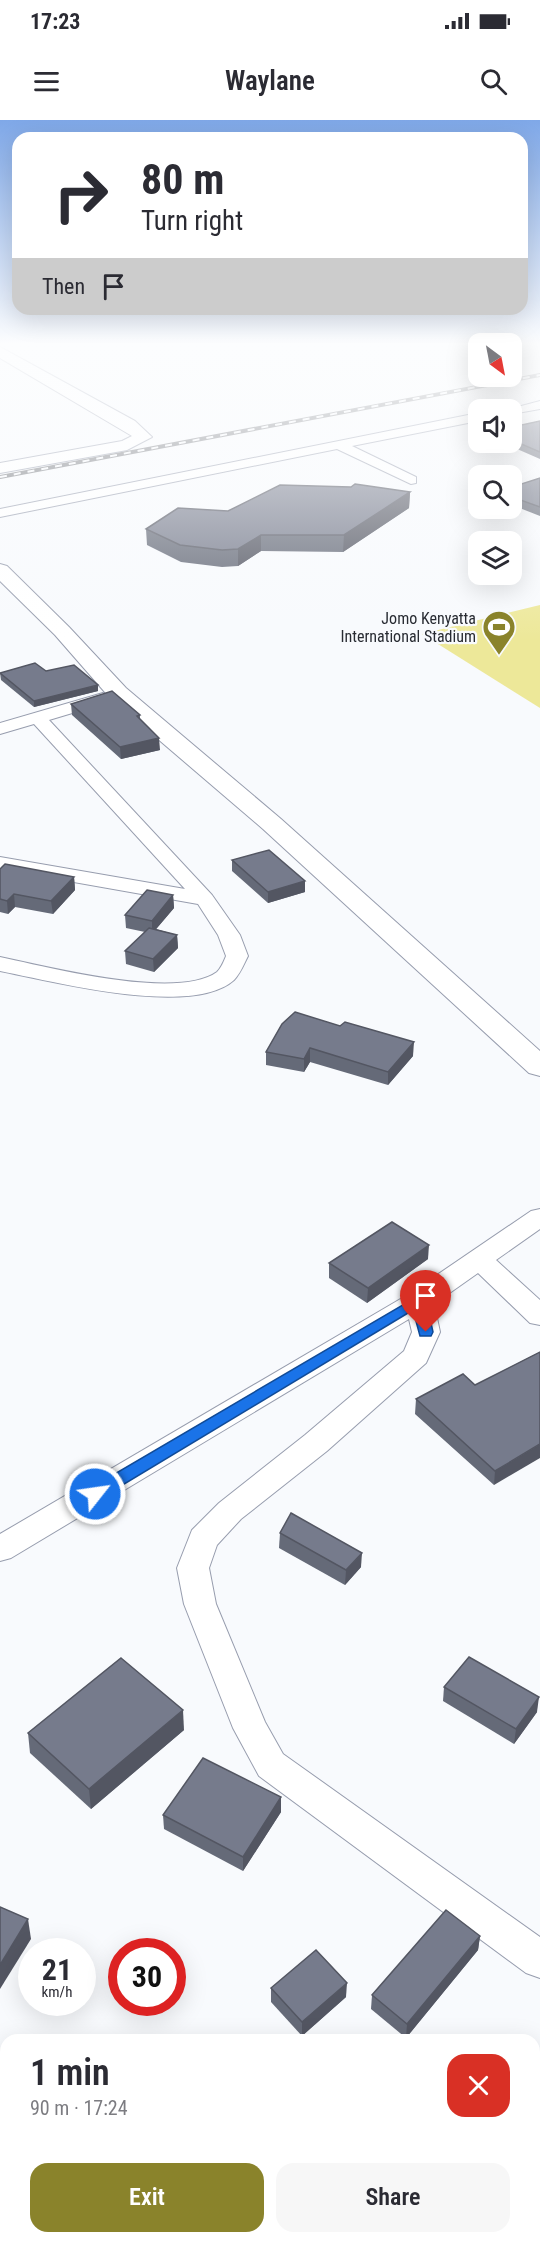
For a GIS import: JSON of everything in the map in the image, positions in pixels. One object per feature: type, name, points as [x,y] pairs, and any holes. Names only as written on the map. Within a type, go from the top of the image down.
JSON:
[{"type":"street","points":[[0,468],[133,442]]},
{"type":"street","points":[[0,513],[347,442]]},
{"type":"street","points":[[337,444],[411,480]]},
{"type":"street","points":[[0,570],[62,631],[118,693],[272,824],[540,1067]]},
{"type":"street","points":[[0,729],[118,693]]},
{"type":"street","points":[[0,964],[153,991],[198,987],[225,975],[237,956],[229,935],[205,898],[37,717]]},
{"type":"street","points":[[0,863],[205,898]]},
{"type":"street","points":[[0,1549],[418,1300],[540,1217]]},
{"type":"street","points":[[479,1259],[540,1316]]},
{"type":"street","points":[[418,1300],[426,1332],[416,1356],[316,1443],[230,1510],[202,1539],[193,1568],[200,1604],[250,1728],[271,1765],[540,1960]]},
{"type":"shaded area","name":"Jomo Kenyatta International Stadium","points":[[540,605],[540,708],[422,634]]},
{"type":"building","points":[[522,442],[540,442],[540,452],[522,444]]},
{"type":"building","points":[[540,478],[540,507],[522,501],[522,484]]},
{"type":"building","points":[[355,484],[410,492],[344,535],[261,535],[238,549],[222,550],[180,545],[146,529],[178,508],[228,511],[280,485],[351,487]]},
{"type":"building","points":[[35,663],[46,671],[74,665],[98,685],[34,701],[0,673]]},
{"type":"building","points":[[112,691],[140,715],[137,716],[159,738],[120,747],[71,704]]},
{"type":"building","points":[[269,850],[305,881],[268,892],[232,860]]},
{"type":"building","points":[[5,864],[74,877],[51,901],[14,894],[7,901],[0,899],[0,869]]},
{"type":"building","points":[[147,890],[173,895],[152,921],[125,915]]},
{"type":"building","points":[[149,928],[177,935],[153,959],[125,951]]},
{"type":"building","points":[[295,1012],[340,1026],[345,1022],[414,1042],[388,1072],[310,1048],[304,1059],[266,1052],[282,1024]]},
{"type":"building","points":[[392,1222],[429,1245],[368,1288],[329,1263]]},
{"type":"building","points":[[540,1352],[540,1444],[495,1471],[416,1399],[463,1374],[475,1385]]},
{"type":"building","points":[[291,1513],[362,1553],[346,1570],[280,1533]]},
{"type":"building","points":[[469,1657],[539,1697],[516,1729],[444,1687]]},
{"type":"building","points":[[121,1658],[183,1710],[89,1789],[28,1733]]},
{"type":"building","points":[[203,1758],[281,1797],[243,1857],[163,1815]]},
{"type":"building","points":[[0,1907],[28,1919],[0,1965]]},
{"type":"building","points":[[446,1910],[480,1936],[407,2024],[372,1995]]},
{"type":"building","points":[[316,1950],[347,1983],[302,2022],[271,1988]]},
{"type":"railway","points":[[0,477],[185,442]]},
{"type":"place","name":"Jomo Kenyatta International Stadium","points":[[499,656]]},
{"type":"route","points":[[95,1494],[418,1300],[426,1332]]}]
